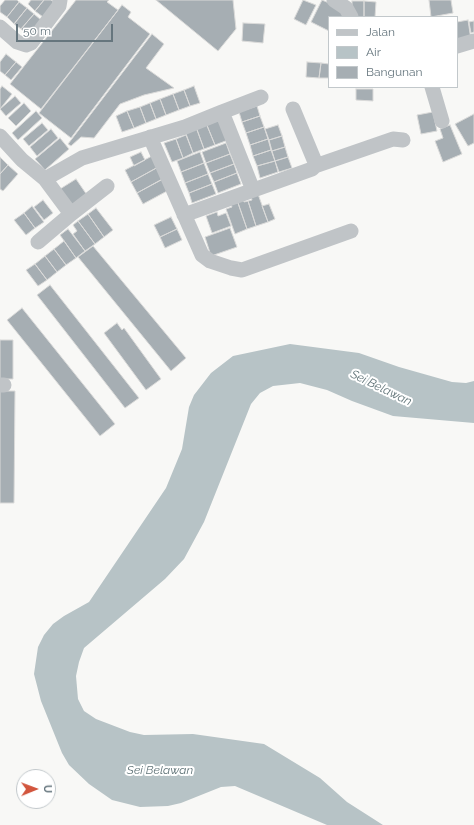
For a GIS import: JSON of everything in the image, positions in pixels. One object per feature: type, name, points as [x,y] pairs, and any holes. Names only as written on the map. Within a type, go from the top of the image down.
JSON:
[{"type":"street","points":[[0,27],[17,42],[26,45],[31,43],[59,6],[60,0]]},
{"type":"street","points":[[336,0],[346,8],[350,16]]},
{"type":"street","points":[[458,46],[474,41]]},
{"type":"street","points":[[432,88],[442,121]]},
{"type":"street","points":[[45,179],[82,158],[185,127],[261,97]]},
{"type":"street","points":[[292,109],[315,162],[315,166]]},
{"type":"street","points":[[222,112],[253,190]]},
{"type":"street","points":[[0,136],[22,160],[45,179],[71,214]]},
{"type":"street","points":[[150,137],[202,255],[210,261],[222,266],[242,270],[351,231]]},
{"type":"street","points":[[184,215],[312,169],[315,166],[393,139],[403,140]]},
{"type":"street","points":[[38,242],[107,186]]},
{"type":"water","name":"Sei Belawan","points":[[290,344],[359,353],[399,367],[452,382],[466,383],[474,381],[474,423],[393,416],[327,390],[300,383],[273,386],[260,393],[251,404],[204,522],[184,559],[165,579],[84,648],[76,676],[78,699],[84,711],[96,719],[130,732],[144,735],[193,734],[264,744],[320,778],[347,802],[383,825],[327,825],[235,786],[221,787],[181,803],[168,806],[140,807],[112,800],[89,784],[69,765],[62,753],[41,701],[34,674],[38,647],[44,635],[53,624],[89,602],[166,488],[182,449],[189,407],[194,395],[211,373],[233,356]]},
{"type":"building","points":[[5,0],[17,0],[19,2],[7,17],[0,12],[0,6]]},
{"type":"building","points":[[31,0],[44,0],[35,11],[28,4]]},
{"type":"building","points":[[44,0],[51,0],[55,3],[43,17],[35,11]]},
{"type":"building","points":[[76,0],[109,0],[107,2],[118,10],[41,109],[10,84]]},
{"type":"building","points":[[156,0],[233,0],[236,29],[218,51]]},
{"type":"building","points":[[303,0],[316,5],[306,25],[294,19]]},
{"type":"building","points":[[322,0],[345,10],[342,16],[328,16],[328,30],[311,22]]},
{"type":"building","points":[[429,0],[451,0],[453,13],[431,16]]},
{"type":"building","points":[[352,1],[364,1],[364,16],[352,16]]},
{"type":"building","points":[[364,1],[376,2],[375,16],[364,16]]},
{"type":"building","points":[[19,2],[27,8],[14,24],[7,17]]},
{"type":"building","points":[[122,5],[131,12],[128,17],[150,34],[71,138],[39,113]]},
{"type":"building","points":[[27,8],[34,14],[21,29],[14,24]]},
{"type":"building","points":[[34,14],[41,20],[29,36],[21,29]]},
{"type":"building","points":[[468,20],[471,40],[458,41],[458,22]]},
{"type":"building","points":[[474,21],[474,32],[471,33],[469,22]]},
{"type":"building","points":[[243,23],[265,24],[263,43],[242,41]]},
{"type":"building","points":[[152,34],[164,44],[146,68],[174,88],[144,95],[120,104],[94,138],[81,137],[71,146],[68,144]]},
{"type":"building","points":[[6,54],[16,62],[5,75],[0,71],[0,62]]},
{"type":"building","points":[[16,62],[22,67],[11,80],[5,75]]},
{"type":"building","points":[[307,62],[321,63],[319,78],[306,77]]},
{"type":"building","points":[[321,63],[328,64],[328,78],[319,78]]},
{"type":"building","points":[[2,86],[12,94],[0,109],[0,89]]},
{"type":"building","points":[[194,86],[200,103],[190,106],[184,90]]},
{"type":"building","points":[[356,89],[373,89],[373,101],[356,100]]},
{"type":"building","points":[[184,90],[190,106],[179,110],[173,94]]},
{"type":"building","points":[[173,94],[179,110],[166,115],[160,99]]},
{"type":"building","points":[[15,96],[21,103],[6,116],[0,109]]},
{"type":"building","points":[[160,99],[166,115],[156,119],[150,103]]},
{"type":"building","points":[[24,103],[31,111],[16,126],[8,118]]},
{"type":"building","points":[[150,103],[156,119],[146,123],[140,107]]},
{"type":"building","points":[[257,106],[260,116],[242,122],[239,112]]},
{"type":"building","points":[[140,107],[146,123],[134,128],[127,111]]},
{"type":"building","points":[[36,111],[42,118],[18,140],[12,133]]},
{"type":"building","points":[[127,111],[134,128],[122,132],[116,116]]},
{"type":"building","points":[[433,112],[437,131],[421,134],[417,115]]},
{"type":"building","points":[[474,114],[474,143],[468,146],[455,124]]},
{"type":"building","points":[[260,116],[264,127],[246,133],[242,122]]},
{"type":"building","points":[[219,118],[228,140],[215,145],[206,123]]},
{"type":"building","points":[[42,123],[48,130],[29,146],[23,139]]},
{"type":"building","points":[[206,123],[215,145],[204,149],[196,127]]},
{"type":"building","points":[[278,125],[282,136],[269,140],[265,129]]},
{"type":"building","points":[[450,125],[462,154],[443,162],[435,141],[443,138],[440,129]]},
{"type":"building","points":[[196,127],[204,149],[193,153],[185,131]]},
{"type":"building","points":[[264,127],[268,139],[250,145],[246,133]]},
{"type":"building","points":[[51,129],[58,138],[37,156],[30,147]]},
{"type":"building","points":[[186,135],[193,153],[183,158],[176,139]]},
{"type":"building","points":[[282,136],[285,147],[272,151],[269,140]]},
{"type":"building","points":[[60,138],[69,149],[45,170],[35,159]]},
{"type":"building","points":[[176,139],[183,158],[172,162],[164,143]]},
{"type":"building","points":[[268,139],[271,150],[253,156],[250,145]]},
{"type":"building","points":[[226,143],[230,154],[206,163],[202,152]]},
{"type":"building","points":[[285,147],[288,157],[275,161],[272,151]]},
{"type":"building","points":[[271,150],[275,161],[257,166],[253,156]]},
{"type":"building","points":[[141,152],[145,160],[134,166],[130,157]]},
{"type":"building","points":[[200,152],[204,163],[181,172],[177,161]]},
{"type":"building","points":[[230,154],[234,164],[210,173],[206,163]]},
{"type":"building","points":[[154,155],[160,166],[131,182],[125,170]]},
{"type":"building","points":[[0,157],[8,165],[0,174]]},
{"type":"building","points":[[288,157],[292,168],[279,172],[275,161]]},
{"type":"building","points":[[275,161],[278,172],[260,178],[257,166]]},
{"type":"building","points":[[204,163],[208,174],[185,183],[181,172]]},
{"type":"building","points":[[234,164],[237,173],[214,182],[210,173]]},
{"type":"building","points":[[8,165],[18,174],[3,191],[0,189],[0,174]]},
{"type":"building","points":[[160,166],[166,177],[137,193],[131,182]]},
{"type":"building","points":[[237,173],[241,184],[218,193],[214,182]]},
{"type":"building","points":[[208,174],[212,184],[189,193],[185,183]]},
{"type":"building","points":[[76,179],[87,195],[72,206],[60,189]]},
{"type":"building","points":[[163,179],[169,190],[143,204],[137,193]]},
{"type":"building","points":[[212,184],[216,194],[192,203],[189,193]]},
{"type":"building","points":[[258,194],[268,222],[256,226],[248,201],[252,200],[251,197]]},
{"type":"building","points":[[242,198],[244,202],[248,201],[256,226],[247,229],[237,200]]},
{"type":"building","points":[[43,200],[53,213],[44,220],[34,207]]},
{"type":"building","points":[[237,200],[247,229],[235,234],[226,209],[232,207],[230,203]]},
{"type":"building","points":[[269,204],[275,219],[268,222],[262,206]]},
{"type":"building","points":[[32,206],[44,222],[35,228],[24,213]]},
{"type":"building","points":[[96,208],[113,230],[104,237],[88,214]]},
{"type":"building","points":[[217,212],[218,216],[226,213],[231,226],[212,233],[206,216]]},
{"type":"building","points":[[24,213],[35,228],[26,235],[14,220]]},
{"type":"building","points":[[88,214],[104,237],[95,244],[78,221]]},
{"type":"building","points":[[171,217],[177,229],[160,237],[154,225]]},
{"type":"building","points":[[78,221],[95,244],[85,251],[73,234],[77,231],[73,225]]},
{"type":"building","points":[[230,228],[237,247],[211,256],[205,237]]},
{"type":"building","points":[[68,229],[85,251],[76,258],[60,235]]},
{"type":"building","points":[[177,229],[182,240],[165,248],[160,237]]},
{"type":"building","points":[[64,241],[76,258],[66,265],[54,249]]},
{"type":"building","points":[[93,246],[186,358],[171,371],[78,257]]},
{"type":"building","points":[[54,249],[66,265],[57,272],[45,256]]},
{"type":"building","points":[[45,256],[57,272],[47,280],[35,264]]},
{"type":"building","points":[[35,264],[47,280],[38,286],[26,270]]},
{"type":"building","points":[[50,285],[139,398],[125,408],[37,295]]},
{"type":"building","points":[[22,308],[115,424],[100,436],[7,320]]},
{"type":"building","points":[[117,323],[122,330],[124,328],[161,379],[146,390],[104,333]]},
{"type":"building","points":[[0,340],[13,340],[13,379],[0,379]]},
{"type":"building","points":[[0,391],[15,391],[14,503],[0,503]]}]
